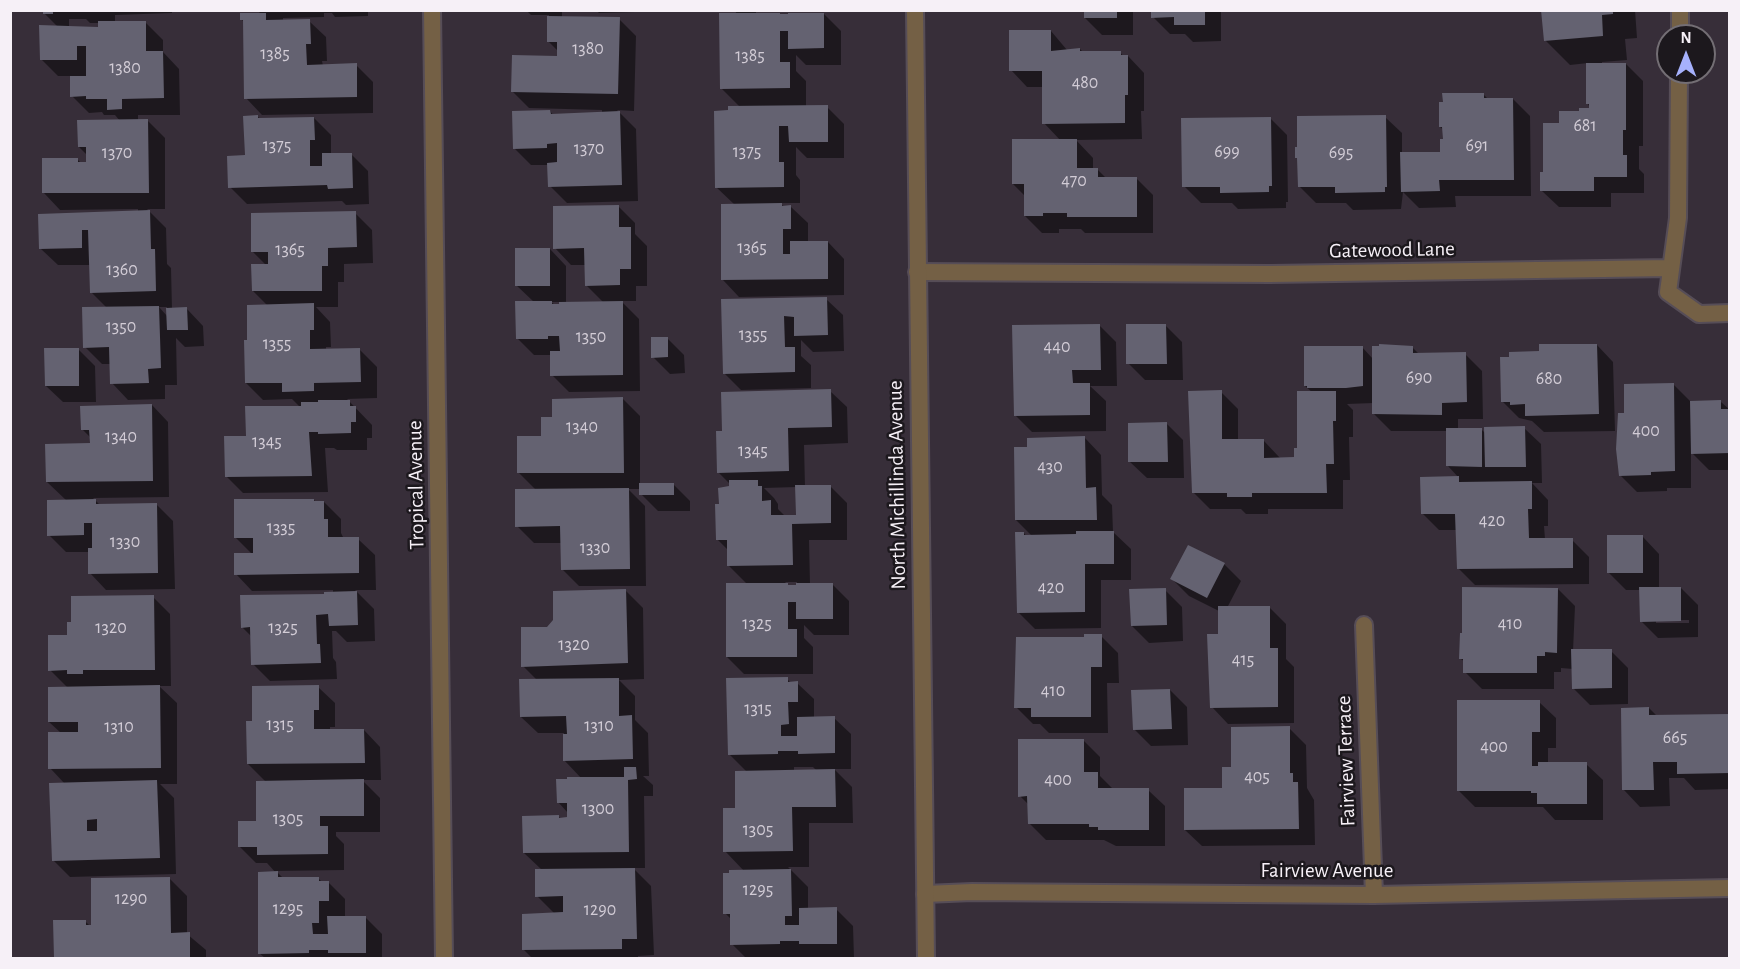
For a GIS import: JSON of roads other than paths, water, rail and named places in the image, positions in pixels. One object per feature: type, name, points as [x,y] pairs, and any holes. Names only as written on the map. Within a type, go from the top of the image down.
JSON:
[{"type":"street","name":"Tropical Avenue","points":[[432,10],[444,958]]},
{"type":"street","name":"North Michillinda Avenue","points":[[915,10],[926,958]]},
{"type":"street","points":[[1679,84],[1678,218],[1668,292],[1699,314],[1730,313]]},
{"type":"street","name":"Gatewood Lane","points":[[917,272],[1270,274],[1670,268]]},
{"type":"street","name":"Fairview Terrace","points":[[1364,625],[1374,895]]},
{"type":"street","name":"Fairview Avenue","points":[[925,894],[984,892],[1374,895],[1730,888]]}]
